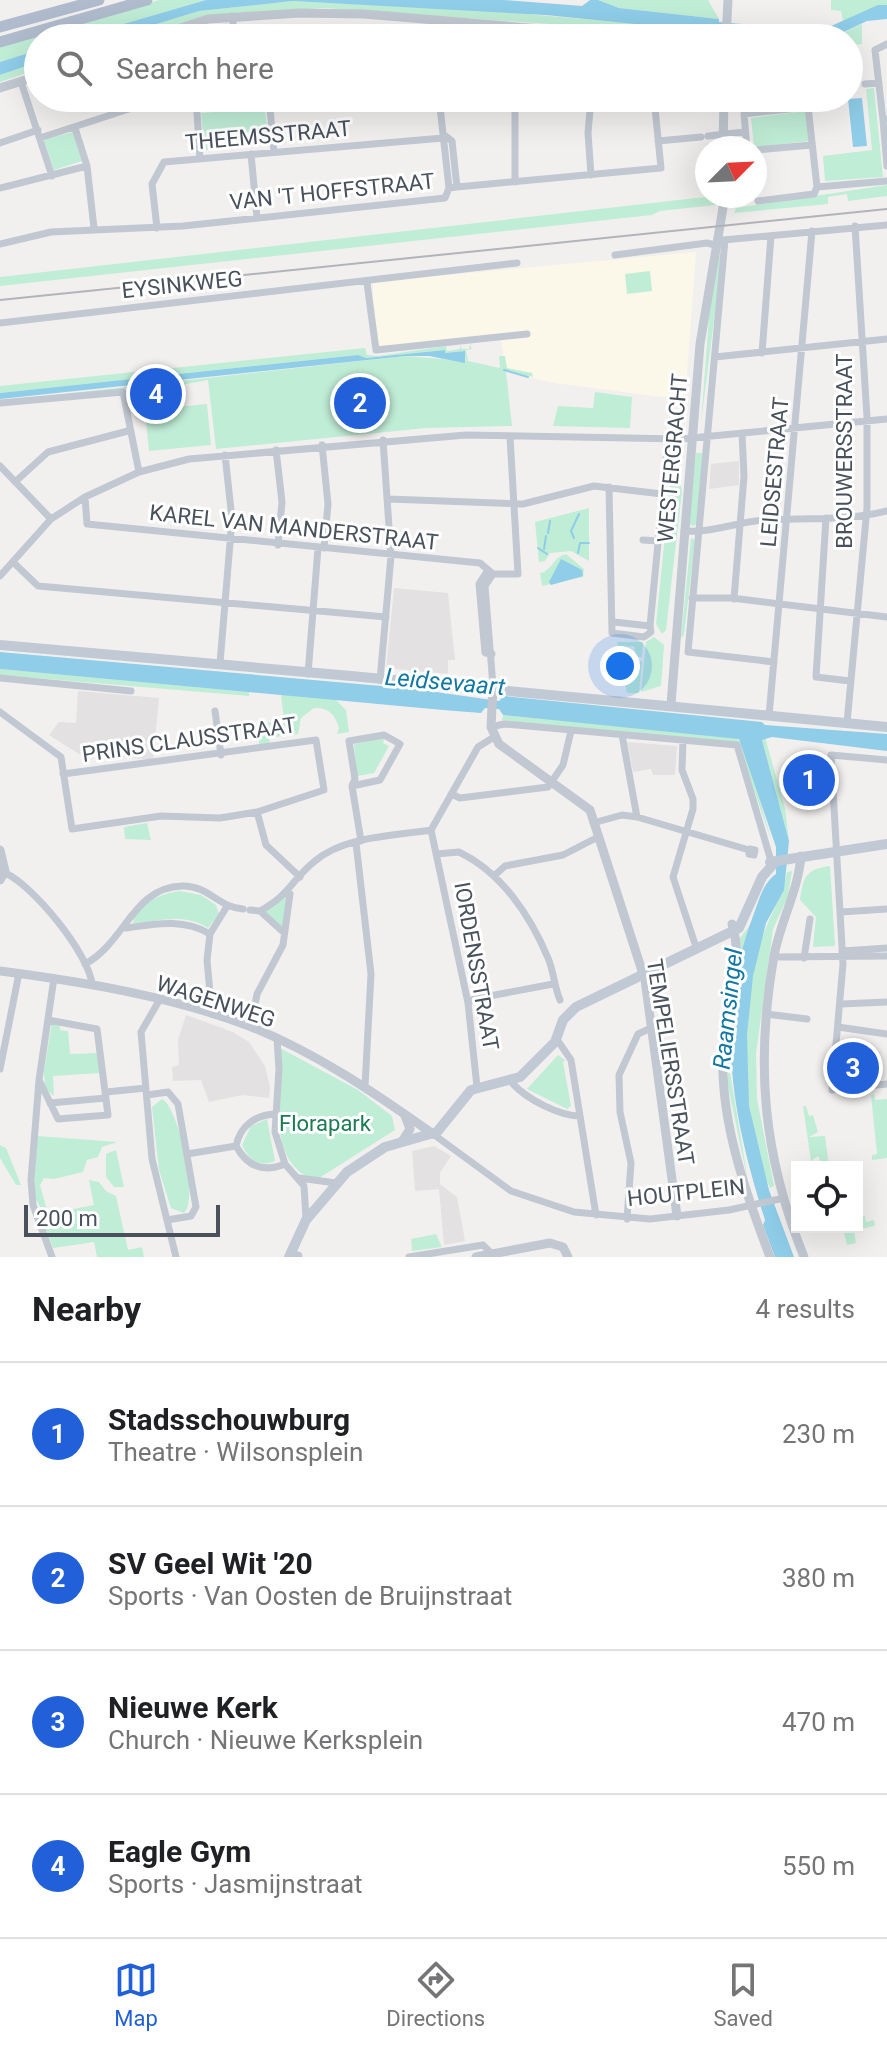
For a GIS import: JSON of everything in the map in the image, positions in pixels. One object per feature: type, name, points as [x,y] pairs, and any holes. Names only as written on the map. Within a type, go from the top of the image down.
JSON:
[{"type":"main road","points":[[0,27],[99,0]]},
{"type":"main road","points":[[63,24],[147,0]]},
{"type":"main road","points":[[0,42],[24,35]]},
{"type":"main road","points":[[0,645],[380,680],[493,686],[609,701],[673,704],[887,727]]},
{"type":"main road","points":[[477,1089],[513,1084],[526,1077],[558,1040],[569,1013],[746,919],[757,888],[778,860],[887,844]]},
{"type":"main road","points":[[289,1257],[306,1220],[336,1183],[370,1155],[403,1140],[433,1134],[477,1089],[520,1077],[558,1040]]},
{"type":"main road","points":[[298,1257],[314,1211]]},
{"type":"street","points":[[727,24],[728,0]]},
{"type":"street","points":[[197,24],[232,16],[364,14],[475,24]]},
{"type":"street","points":[[232,16],[233,24]]},
{"type":"street","points":[[887,44],[875,50],[885,120],[887,166]]},
{"type":"street","points":[[0,88],[24,81]]},
{"type":"street","points":[[21,82],[24,91]]},
{"type":"street","points":[[865,84],[879,83]]},
{"type":"street","points":[[31,112],[52,176]]},
{"type":"street","points":[[0,143],[75,128],[121,112]]},
{"type":"street","points":[[196,112],[200,159]]},
{"type":"street","points":[[270,112],[274,152]]},
{"type":"street","points":[[440,112],[453,188]]},
{"type":"street","points":[[515,112],[515,182]]},
{"type":"street","points":[[590,112],[591,175]]},
{"type":"street","points":[[655,112],[658,141],[745,132]]},
{"type":"street","points":[[723,135],[724,112]]},
{"type":"street","points":[[746,136],[744,114],[755,112]]},
{"type":"street","points":[[767,200],[814,194],[817,187],[809,112]]},
{"type":"street","points":[[75,128],[87,166],[94,228]]},
{"type":"street","name":"THEEMSSTRAAT","points":[[157,228],[152,184],[164,162],[443,136]]},
{"type":"street","name":"VAN 'T HOFFSTRAAT","points":[[0,244],[51,232],[157,228],[257,218],[445,198],[453,188],[661,168],[658,141]]},
{"type":"street","points":[[767,149],[812,145]]},
{"type":"street","points":[[251,154],[257,218]]},
{"type":"street","points":[[0,188],[87,166]]},
{"type":"street","points":[[817,187],[887,181]]},
{"type":"street","name":"WESTERGRACHT","points":[[673,704],[675,645],[700,344],[724,208]]},
{"type":"street","points":[[615,255],[719,241],[887,225]]},
{"type":"street","name":"BROUWERSSTRAAT","points":[[847,723],[866,514],[867,421],[855,226]]},
{"type":"street","name":"LEIDSESTRAAT","points":[[769,716],[812,231]]},
{"type":"street","points":[[762,353],[771,236]]},
{"type":"street","name":"WESTERGRACHT","points":[[690,650],[692,598],[715,357],[719,241]]},
{"type":"street","name":"EYSINKWEG","points":[[0,323],[367,283],[376,278],[517,263]]},
{"type":"street","points":[[367,283],[376,350],[527,334]]},
{"type":"street","points":[[715,357],[887,339]]},
{"type":"street","points":[[0,403],[123,392],[128,431],[139,472]]},
{"type":"street","points":[[1,573],[51,519],[85,497],[139,472],[189,459],[383,440],[510,437],[668,439],[887,419]]},
{"type":"street","points":[[15,482],[48,452],[128,431]]},
{"type":"street","points":[[734,599],[744,476],[742,433]]},
{"type":"street","points":[[510,437],[511,504]]},
{"type":"street","name":"WESTERGRACHT","points":[[650,626],[668,439]]},
{"type":"street","points":[[380,680],[391,556],[383,440]]},
{"type":"street","points":[[308,674],[313,610],[328,504],[322,445]]},
{"type":"street","points":[[276,450],[282,502],[278,545]]},
{"type":"street","points":[[220,663],[232,519],[225,455]]},
{"type":"street","points":[[0,467],[51,519]]},
{"type":"street","points":[[388,499],[511,504],[594,486],[662,494]]},
{"type":"street","points":[[609,487],[612,633],[616,636],[647,637],[651,632],[650,626],[614,622]]},
{"type":"street","name":"KAREL VAN MANDERSTRAAT","points":[[85,497],[87,524],[480,563],[490,572],[518,574],[511,504]]},
{"type":"street","points":[[684,531],[698,532],[764,520],[787,521],[887,511]]},
{"type":"street","points":[[826,518],[816,677],[850,681]]},
{"type":"street","points":[[643,540],[658,541]]},
{"type":"street","points":[[13,562],[38,586],[386,617]]},
{"type":"street","points":[[490,572],[485,586],[492,654],[493,732]]},
{"type":"street","points":[[692,598],[734,599],[887,617]]},
{"type":"street","points":[[675,645],[774,662]]},
{"type":"street","points":[[0,678],[131,691]]},
{"type":"street","points":[[215,711],[221,755]]},
{"type":"street","points":[[0,712],[61,757],[72,829],[161,816],[220,818],[257,812],[266,845],[300,877]]},
{"type":"street","points":[[260,911],[290,891],[323,855],[358,842],[431,830],[478,747],[504,724],[740,748],[769,848],[778,860]]},
{"type":"street","points":[[451,794],[460,798],[548,787],[563,765],[571,731]]},
{"type":"street","name":"TEMPELIERSSTRAAT","points":[[493,732],[503,747],[586,806],[593,823],[643,974],[677,1216]]},
{"type":"street","points":[[352,786],[380,780],[400,744],[384,735],[349,741],[355,779],[352,786],[371,974],[365,1086]]},
{"type":"street","points":[[622,735],[637,817]]},
{"type":"street","name":"PRINS CLAUSSTRAAT","points":[[63,774],[316,740],[324,790],[257,812]]},
{"type":"street","points":[[683,740],[682,770],[693,799],[673,877],[696,947]]},
{"type":"street","points":[[887,760],[831,755],[843,955],[832,1090],[887,1084]]},
{"type":"street","points":[[593,823],[622,815],[637,817],[749,850]]},
{"type":"street","name":"IORDENSSTRAAT","points":[[431,830],[468,1003],[477,1089]]},
{"type":"street","points":[[494,876],[505,866],[563,855],[598,837]]},
{"type":"street","points":[[0,850],[3,877],[21,883],[52,915],[85,964],[92,984]]},
{"type":"street","points":[[436,854],[459,852],[494,876],[515,899],[535,931],[552,970],[553,984],[560,1000]]},
{"type":"street","points":[[801,856],[792,905],[774,957],[761,1057],[763,1097],[784,1198],[804,1257]]},
{"type":"street","points":[[85,964],[126,928],[135,909],[164,889],[180,886],[204,889],[226,908],[260,911],[282,931]]},
{"type":"street","points":[[251,1027],[257,994],[279,959],[290,891]]},
{"type":"street","points":[[212,1014],[207,960],[210,934],[226,908]]},
{"type":"street","points":[[841,912],[887,909]]},
{"type":"street","points":[[804,958],[810,919]]},
{"type":"street","points":[[126,928],[168,922],[198,927],[210,934]]},
{"type":"street","points":[[733,927],[738,948],[728,1004],[723,1081],[770,1257]]},
{"type":"street","points":[[774,957],[843,955],[887,948]]},
{"type":"street","points":[[843,955],[887,956]]},
{"type":"street","name":"WAGENWEG","points":[[0,971],[92,984],[160,999],[251,1027],[365,1086],[511,1191],[570,1211]]},
{"type":"street","points":[[0,1069],[19,973]]},
{"type":"street","points":[[52,1257],[32,1199],[39,1080],[54,978]]},
{"type":"street","points":[[468,1003],[474,999],[553,984]]},
{"type":"street","points":[[160,999],[141,1032],[152,1159],[176,1257]]},
{"type":"street","points":[[841,1004],[887,1002]]},
{"type":"street","points":[[766,1014],[807,1019]]},
{"type":"street","points":[[39,1080],[58,1119],[108,1115],[97,1029],[48,1020]]},
{"type":"street","points":[[838,1026],[887,1034]]},
{"type":"street","points":[[627,1219],[631,1163],[620,1112],[619,1075],[638,1034],[651,1028]]},
{"type":"street","points":[[277,1039],[275,1132],[285,1164],[299,1178],[307,1196],[306,1220]]},
{"type":"street","points":[[558,1040],[570,1056],[596,1215]]},
{"type":"street","points":[[513,1084],[525,1095],[572,1116],[580,1116]]},
{"type":"street","points":[[50,1103],[146,1092],[168,1092],[174,1096],[187,1154],[195,1213],[167,1220]]},
{"type":"street","points":[[403,1113],[410,1129],[403,1140]]},
{"type":"street","points":[[275,1114],[263,1115],[249,1123],[239,1132],[236,1146],[241,1155],[259,1168],[272,1169],[285,1164]]},
{"type":"street","points":[[187,1154],[236,1146]]},
{"type":"street","points":[[299,1178],[336,1183]]},
{"type":"street","name":"HOUTPLEIN","points":[[570,1211],[627,1219],[677,1216],[784,1198]]},
{"type":"street","points":[[476,1257],[550,1243],[566,1252]]},
{"type":"street","points":[[409,1257],[483,1245],[492,1254]]},
{"type":"shaded area","points":[[696,252],[685,400],[555,383],[506,372],[501,339],[374,353],[373,282]]},
{"type":"shaded area","points":[[739,461],[739,485],[709,489],[711,464]]},
{"type":"shaded area","points":[[394,588],[448,593],[455,660],[448,660],[448,674],[386,668]]},
{"type":"shaded area","points":[[78,691],[159,698],[153,760],[79,754],[49,735],[59,722],[76,723]]},
{"type":"shaded area","points":[[627,742],[677,746],[675,775],[653,775],[651,769],[633,772]]},
{"type":"shaded area","points":[[186,1015],[233,1032],[249,1042],[265,1066],[269,1098],[243,1095],[209,1102],[201,1080],[173,1081],[172,1067],[179,1065],[178,1040]]},
{"type":"shaded area","points":[[434,1146],[451,1156],[440,1173],[440,1184],[457,1197],[465,1241],[444,1245],[439,1189],[415,1191],[412,1151]]},
{"type":"green space","points":[[159,0],[206,0],[123,24],[76,24]]},
{"type":"green space","points":[[598,0],[708,0],[719,19],[619,8]]},
{"type":"green space","points":[[831,0],[887,0],[887,5],[843,21],[841,11],[831,10]]},
{"type":"green space","points":[[293,1],[493,11],[639,24],[549,24],[324,8],[207,15],[178,24],[157,24],[199,11]]},
{"type":"green space","points":[[24,39],[24,54],[0,62],[0,46]]},
{"type":"green space","points":[[24,67],[24,74],[0,82],[0,75]]},
{"type":"green space","points":[[874,88],[883,177],[825,181],[823,156],[872,150],[866,89]]},
{"type":"green space","points":[[265,112],[269,145],[205,150],[201,113]]},
{"type":"green space","points":[[806,112],[810,141],[767,146],[767,136],[753,136],[751,118]]},
{"type":"green space","points":[[73,132],[82,161],[54,170],[44,140]]},
{"type":"green space","points":[[887,185],[887,196],[848,201],[847,194],[828,197],[828,204],[734,213],[736,208],[767,208],[767,203]]},
{"type":"green space","points":[[695,198],[695,207],[660,211],[652,215],[0,286],[0,277]]},
{"type":"green space","points":[[717,256],[722,257],[701,423],[712,278]]},
{"type":"green space","points":[[650,271],[652,291],[627,294],[625,274]]},
{"type":"green space","points":[[470,344],[472,349],[466,350],[468,361],[500,368],[499,356],[505,356],[507,368],[532,373],[533,377],[502,370],[506,372],[512,426],[426,428],[216,449],[208,380],[160,389],[130,388],[0,401],[405,356],[466,361],[464,351],[445,353],[444,350],[366,358],[358,355],[0,393],[0,386],[365,348],[367,355],[378,356],[446,346],[447,351],[460,349],[460,345],[462,349],[469,349]]},
{"type":"green space","points":[[595,392],[632,397],[630,428],[553,426],[558,406],[593,408]]},
{"type":"green space","points":[[207,404],[211,445],[149,451],[145,410]]},
{"type":"green space","points":[[674,446],[679,446],[677,469],[682,491],[666,630],[662,634],[656,624]]},
{"type":"green space","points":[[696,453],[704,453],[697,524],[693,526],[689,524]]},
{"type":"green space","points":[[589,508],[589,561],[571,551],[550,553],[545,561],[539,562],[535,522]]},
{"type":"green space","points":[[691,538],[695,540],[684,635],[681,638]]},
{"type":"green space","points":[[566,554],[584,569],[583,577],[542,586],[540,573]]},
{"type":"green space","points":[[654,637],[664,645],[661,686],[641,692],[646,642]]},
{"type":"green space","points":[[617,642],[643,642],[642,657],[636,657],[634,646],[625,647],[625,658],[621,659]]},
{"type":"green space","points":[[642,661],[639,693],[627,693],[621,662]]},
{"type":"green space","points":[[0,669],[249,692],[249,696],[0,675]]},
{"type":"green space","points":[[281,694],[335,699],[346,710],[349,732],[337,734],[339,728],[333,716],[327,710],[314,708],[301,718],[298,734],[269,738],[270,747],[260,749],[256,724],[284,721]]},
{"type":"green space","points":[[503,715],[736,737],[744,746],[772,842],[737,742],[513,722],[502,720]]},
{"type":"green space","points":[[765,737],[785,808],[789,841],[762,740]]},
{"type":"green space","points":[[385,738],[383,743],[389,746],[374,773],[357,776],[354,744]]},
{"type":"green space","points":[[147,823],[151,840],[125,839],[124,827]]},
{"type":"green space","points":[[830,866],[835,946],[813,947],[816,917],[800,900],[801,892],[804,880],[811,872]]},
{"type":"green space","points":[[792,871],[788,896],[773,929],[756,1054],[757,1099],[774,1186],[770,1188],[760,1162],[749,1103],[746,1071],[748,1009],[761,942],[787,872]]},
{"type":"green space","points":[[179,891],[201,895],[216,905],[219,914],[208,928],[180,919],[133,923],[144,905],[157,897]]},
{"type":"green space","points":[[290,891],[282,931],[260,911]]},
{"type":"green space","points":[[750,925],[740,961],[729,1067],[749,1187],[727,1081],[740,938]]},
{"type":"green space","points":[[52,1022],[60,1023],[60,1030],[68,1031],[70,1054],[97,1053],[100,1073],[53,1076],[54,1096],[45,1088],[44,1071]]},
{"type":"green space","name":"Florapark","points":[[278,1047],[358,1090],[392,1116],[395,1130],[316,1180],[300,1172],[289,1159],[282,1142],[277,1104]]},
{"type":"green space","points":[[558,1055],[566,1061],[563,1062],[571,1106],[567,1109],[527,1089]]},
{"type":"green space","points":[[874,1094],[875,1100],[887,1099],[887,1158],[872,1160],[872,1155],[877,1154],[871,1095]]},
{"type":"green space","points":[[162,1099],[175,1119],[185,1154],[189,1191],[184,1213],[171,1208],[159,1170],[152,1107]]},
{"type":"green space","points":[[803,1106],[806,1106],[809,1116],[813,1115],[818,1132],[809,1137],[825,1136],[828,1161],[820,1161],[818,1156],[811,1161]]},
{"type":"green space","points":[[267,1119],[275,1161],[259,1163],[247,1154],[242,1145],[251,1126]]},
{"type":"green space","points":[[37,1136],[118,1142],[102,1147],[98,1157],[87,1160],[83,1172],[54,1179],[44,1178],[40,1185],[48,1214],[94,1205],[89,1180],[99,1182],[106,1191],[116,1196],[128,1250],[142,1247],[144,1257],[97,1257],[94,1242],[53,1248],[44,1226],[48,1223],[34,1195]]},
{"type":"green space","points":[[0,1145],[6,1148],[21,1185],[16,1185],[0,1158]]},
{"type":"green space","points":[[116,1150],[124,1187],[114,1187],[106,1177],[106,1154]]},
{"type":"green space","points":[[863,1216],[866,1222],[874,1220],[875,1226],[863,1228]]},
{"type":"green space","points":[[844,1233],[854,1233],[856,1243],[847,1245]]},
{"type":"green space","points":[[436,1234],[442,1247],[412,1251],[411,1239]]},
{"type":"water","points":[[206,0],[504,0],[582,6],[590,0],[598,0],[619,8],[741,24],[635,24],[546,15],[293,1],[199,11],[157,24],[123,24]]},
{"type":"water","points":[[878,5],[887,5],[887,19],[836,24]]},
{"type":"water","points":[[24,54],[24,67],[0,75],[0,62]]},
{"type":"water","points":[[863,108],[867,146],[853,147],[849,112],[863,112]]},
{"type":"water","points":[[445,350],[445,353],[465,351],[465,363],[429,356],[405,356],[0,399],[0,393],[358,355],[366,358]]},
{"type":"water","points":[[561,559],[582,570],[583,576],[551,585],[549,582]]},
{"type":"water","points":[[0,652],[415,689],[499,701],[504,696],[762,722],[765,725],[887,734],[887,751],[772,737],[762,740],[789,841],[784,890],[766,923],[753,976],[747,1035],[749,1106],[769,1190],[794,1257],[775,1257],[763,1225],[765,1220],[744,1144],[732,1070],[731,1032],[741,955],[762,893],[776,874],[776,847],[739,739],[503,715],[499,709],[485,708],[481,713],[443,710],[0,669]]},
{"type":"waterway","points":[[504,370],[528,377]]},
{"type":"waterway","points":[[574,538],[571,531],[579,514]]},
{"type":"waterway","points":[[548,533],[550,521]]},
{"type":"waterway","points":[[544,549],[546,536]]},
{"type":"waterway","points":[[578,553],[580,543],[589,543]]},
{"type":"waterway","points":[[538,548],[547,554]]},
{"type":"railway","points":[[0,300],[887,209]]},
{"type":"place","name":"Eagle Gym","points":[[156,394]]},
{"type":"place","name":"SV Geel Wit '20","points":[[360,403]]},
{"type":"place","name":"Stadsschouwburg","points":[[809,780]]},
{"type":"place","name":"Nieuwe Kerk","points":[[853,1068]]},
{"type":"water label","name":"Leidsevaart","points":[[445,682]]},
{"type":"water label","name":"Raamsingel","points":[[728,1009]]}]
